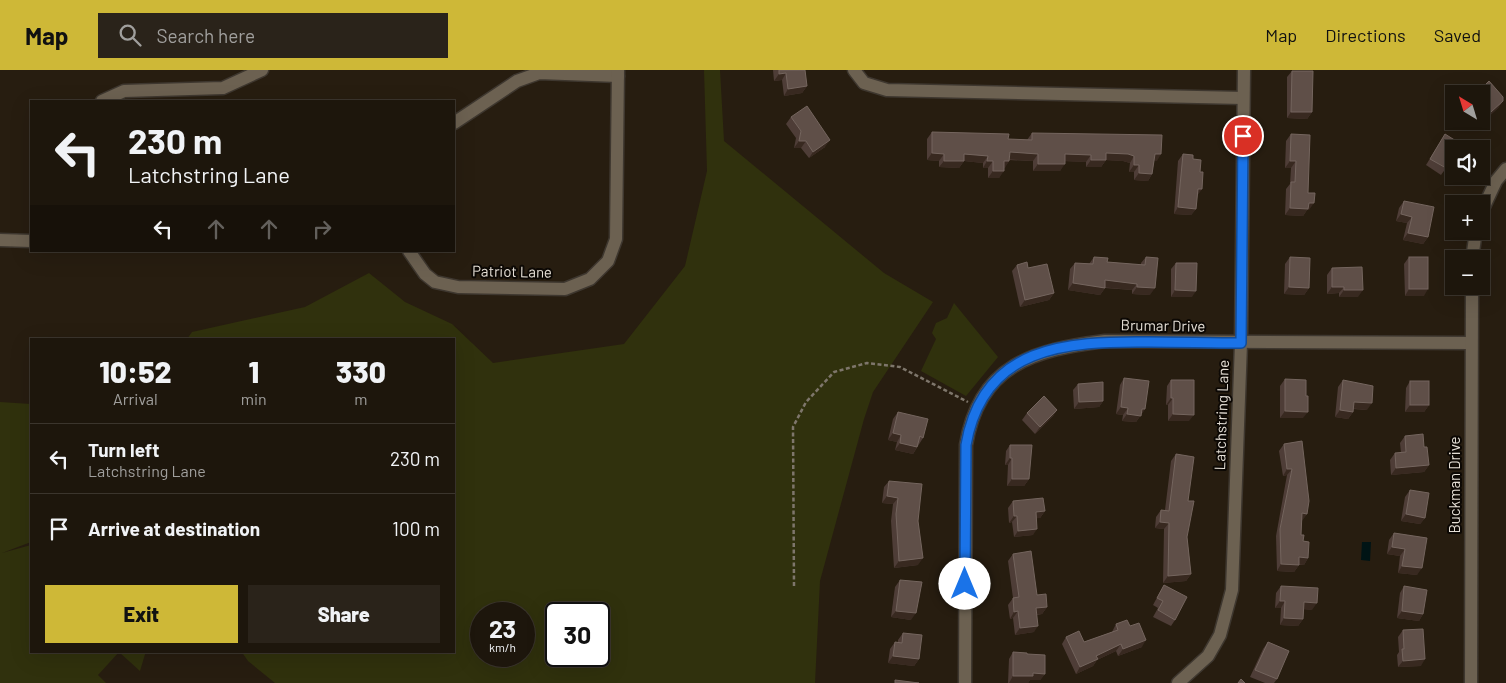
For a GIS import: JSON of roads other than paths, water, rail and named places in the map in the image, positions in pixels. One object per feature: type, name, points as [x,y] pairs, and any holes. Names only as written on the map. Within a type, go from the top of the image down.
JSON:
[{"type":"street","points":[[104,100],[124,91],[223,88],[262,70]]},
{"type":"street","points":[[854,70],[864,83],[887,90],[1243,98]]},
{"type":"street","name":"Latchstring Lane","points":[[1178,683],[1208,656],[1220,635],[1230,605],[1232,590],[1241,343],[1244,70]]},
{"type":"street","points":[[455,122],[517,81],[539,73],[618,73]]},
{"type":"street","name":"Patriot Lane","points":[[410,252],[425,274],[435,282],[458,287],[565,289],[590,279],[608,261],[616,239],[618,73]]},
{"type":"street","points":[[1489,195],[1496,181],[1506,169]]},
{"type":"street","points":[[0,240],[30,241]]},
{"type":"street","name":"Buckman Drive","points":[[1471,683],[1472,295]]},
{"type":"street","name":"Brumar Drive","points":[[965,683],[966,445],[969,423],[976,406],[998,379],[1012,366],[1026,358],[1044,352],[1105,341],[1471,343]]}]
